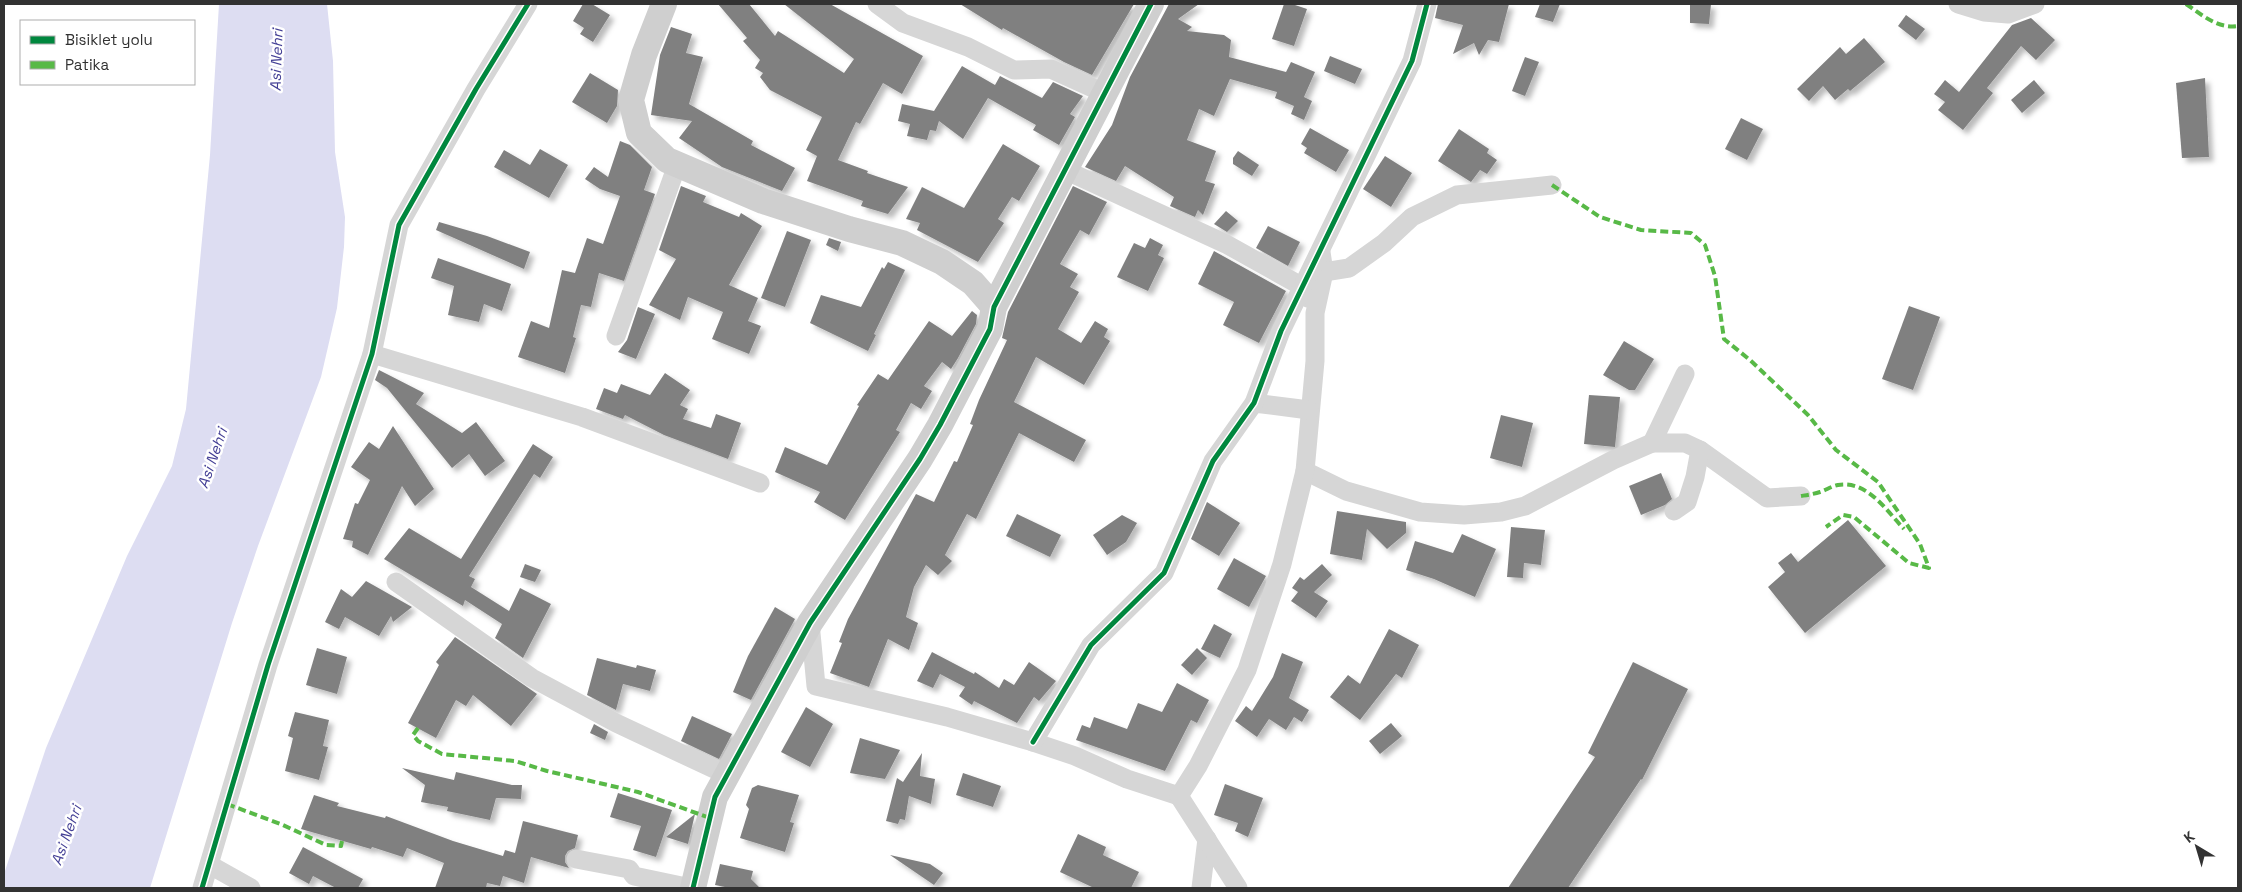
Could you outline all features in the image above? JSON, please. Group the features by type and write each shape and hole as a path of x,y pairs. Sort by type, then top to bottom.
{"street":[{"path":"202,888 268,665 372,354 399,225 476,89 528,4"},
{"path":"664,4 644,55 631,100 639,133 667,160 763,201 849,229 902,242 942,262 972,283 994,308"},
{"path":"877,4 903,23 968,46 1014,70 1051,69 1104,93"},
{"path":"576,859 629,870 634,876 692,888 715,797 810,623 940,425 990,329 994,308 1151,4"},
{"path":"1033,742 1091,646 1164,573 1213,461 1254,403 1281,331 1412,61 1427,4"},
{"path":"1958,4 1984,12 2008,14 2035,4"},
{"path":"616,336 677,165"},
{"path":"1064,170 1226,244 1303,288 1315,313"},
{"path":"1324,272 1349,268 1384,244 1412,217 1457,195 1552,185"},
{"path":"1179,796 1198,766 1247,670 1282,564 1305,471 1309,410 1315,361 1315,313 1324,272 1321,251"},
{"path":"372,354 582,417 760,484"},
{"path":"1652,443 1685,374"},
{"path":"1254,403 1309,410"},
{"path":"1305,471 1346,491 1420,512 1464,515 1500,512 1525,506 1613,460 1652,443 1685,443 1700,450 1767,498 1801,496"},
{"path":"1674,511 1687,502 1695,477 1700,450"},
{"path":"396,582 532,678 616,723 727,775"},
{"path":"810,623 816,686 903,705 1033,742 1075,756 1127,780 1179,796 1238,888"},
{"path":"1202,888 1207,839"},
{"path":"210,865 251,888"}],"water":[{"name":"Asi Nehri","path":"219,4 327,4 333,61 335,152 345,217 344,247 337,308 321,377 258,546 232,623 150,888 4,888 4,874 46,748 127,556 172,466 186,409 210,155"}],"building":[{"path":"583,4 592,4 610,15 593,42 580,34 584,28 573,21"},
{"path":"718,4 749,4 775,36 778,31 844,73 854,59 784,4 830,4 923,56 902,94 883,83 860,124 856,122 838,160 868,171 867,173 908,187 888,214 861,206 863,201 807,181 817,156 806,150 822,117 770,90 760,77 763,73 755,68 760,60 743,41 747,38"},
{"path":"960,4 1134,4 1092,75 1064,62 1003,28 1002,30"},
{"path":"1169,4 1199,4 1178,19 1192,27 1187,31 1224,35 1231,40 1229,57 1286,72 1291,62 1315,72 1304,97 1312,101 1304,120 1291,114 1294,106 1275,98 1277,92 1230,79 1214,116 1199,109 1187,140 1216,151 1205,181 1215,184 1203,215 1198,210 1195,217 1170,206 1174,197 1125,166 1116,181 1085,167 1112,125 1130,77"},
{"path":"1284,4 1292,4 1307,9 1294,46 1272,39"},
{"path":"1438,4 1509,4 1499,42 1488,40 1479,55 1474,43 1453,54 1463,25 1435,18"},
{"path":"1540,4 1560,4 1553,22 1535,17"},
{"path":"1690,4 1711,4 1709,24 1690,23"},
{"path":"1906,15 1925,29 1916,40 1898,26"},
{"path":"2031,18 2055,40 2036,60 2021,46 1987,88 1993,93 1963,130 1938,110 1945,102 1934,94 1945,80 1959,92 2012,25"},
{"path":"671,27 692,34 686,53 703,57 689,104 753,141 751,145 795,168 782,191 722,167 679,138 692,121 651,115 660,55"},
{"path":"1864,38 1885,62 1850,91 1848,89 1835,100 1823,86 1809,101 1797,89 1840,47 1846,54"},
{"path":"1330,56 1362,69 1355,84 1324,71"},
{"path":"1525,57 1539,62 1525,96 1512,91"},
{"path":"962,66 995,85 1000,76 1042,98 1053,82 1083,96 1070,114 1075,117 1059,145 1033,130 1036,125 988,98 963,139 939,121 936,131 930,130 927,140 907,136 910,124 898,121 902,104 934,111"},
{"path":"590,73 618,90 617,106 607,123 572,102"},
{"path":"2205,78 2209,157 2182,158 2176,83"},
{"path":"2034,80 2045,93 2022,113 2011,100"},
{"path":"1741,118 1763,129 1747,160 1725,149"},
{"path":"1310,128 1349,150 1336,172 1304,153 1307,148 1301,144"},
{"path":"1459,129 1489,149 1487,153 1497,160 1487,174 1480,170 1471,182 1438,161"},
{"path":"620,141 630,145 652,167 644,190 655,194 624,281 599,273 591,307 581,305 573,337 576,338 565,373 518,357 531,321 549,328 562,270 575,273 587,238 603,244 620,196 600,189 585,179 594,167 608,177"},
{"path":"1003,144 1040,166 1019,201 1012,197 998,219 1004,223 978,262 917,230 920,223 906,219 922,187 964,208"},
{"path":"540,149 568,165 549,198 494,167 504,150 530,165"},
{"path":"1238,151 1259,165 1252,176 1233,164 1233,158"},
{"path":"1385,156 1412,173 1391,207 1363,189"},
{"path":"681,186 706,196 703,202 739,217 741,213 762,226 729,285 758,298 748,321 761,326 749,354 712,339 723,312 688,297 680,320 649,305 676,259 659,250"},
{"path":"1073,186 1107,202 1089,235 1080,230 1060,264 1078,274 1070,287 1079,292 1058,329 1081,343 1095,321 1108,329 1104,337 1110,341 1084,385 1036,357 1014,402 1086,440 1074,462 1019,433 976,519 967,514 945,555 952,561 938,575 926,565 914,587 906,617 918,623 909,650 888,639 869,687 830,673 842,643 839,642 848,619 916,494 934,502 954,461 957,462 973,425 970,424 979,400 1007,340 1002,338 1008,312"},
{"path":"1226,211 1238,221 1227,232 1214,224"},
{"path":"439,222 487,236 530,252 524,269 436,230"},
{"path":"1268,226 1300,242 1288,266 1256,248"},
{"path":"787,231 811,240 785,307 761,298"},
{"path":"829,238 841,242 838,251 826,245"},
{"path":"1150,238 1163,245 1158,255 1164,258 1148,291 1117,277 1134,243 1145,248"},
{"path":"1214,251 1286,291 1259,343 1223,325 1234,302 1198,284"},
{"path":"438,258 511,284 502,311 484,304 479,322 448,315 454,286 431,278"},
{"path":"888,262 905,270 874,334 876,335 868,351 810,323 821,295 861,307 882,267 884,269"},
{"path":"1909,306 1940,317 1913,390 1882,379"},
{"path":"638,307 655,314 636,359 618,352 627,340"},
{"path":"972,311 977,315 976,324 958,358 951,369 942,362 924,386 932,391 921,409 911,403 896,430 900,432 845,520 814,502 820,492 775,472 785,447 827,465 859,406 857,405 878,374 888,380 929,321 952,336"},
{"path":"1624,341 1654,359 1635,390 1629,390 1603,375"},
{"path":"379,370 424,393 416,404 462,433 476,422 505,461 485,476 469,454 452,468 387,388 375,380"},
{"path":"665,373 690,390 680,405 688,409 683,419 711,428 716,414 741,423 728,459 664,435 625,415 623,419 596,409 604,388 617,393 621,384 650,395"},
{"path":"1589,395 1620,397 1615,447 1584,444"},
{"path":"1501,415 1533,423 1522,467 1490,458"},
{"path":"393,426 434,489 415,506 402,486 368,555 352,547 353,541 343,539 355,503 358,504 370,480 351,467 369,442 379,449"},
{"path":"533,444 553,457 540,478 534,474 469,576 475,579 471,587 509,611 520,588 551,604 523,658 495,638 502,624 465,600 463,606 384,559 409,528 461,559"},
{"path":"1661,473 1672,499 1665,505 1641,515 1629,486"},
{"path":"1207,502 1240,523 1219,556 1191,539"},
{"path":"1337,511 1406,522 1406,533 1387,549 1367,529 1362,560 1330,554"},
{"path":"1017,514 1061,535 1050,557 1006,536"},
{"path":"1122,515 1137,523 1126,542 1107,555 1093,535"},
{"path":"1848,520 1886,566 1805,633 1768,587 1785,572 1778,563 1791,553 1798,562"},
{"path":"1511,527 1545,530 1541,565 1524,563 1523,578 1507,577"},
{"path":"1462,534 1496,549 1475,597 1434,579 1406,570 1415,541 1453,553"},
{"path":"1234,558 1266,576 1249,607 1217,589"},
{"path":"525,564 541,570 535,582 520,577"},
{"path":"1322,564 1332,575 1314,592 1328,601 1316,618 1291,601 1298,592 1292,588 1300,577 1304,580"},
{"path":"366,581 412,607 393,622 391,616 379,636 345,617 339,629 325,622 341,589 352,597"},
{"path":"775,607 795,619 751,700 733,692 748,656"},
{"path":"1214,624 1232,634 1220,658 1201,649"},
{"path":"1389,629 1419,645 1402,678 1396,674 1360,720 1330,697 1348,675 1360,684"},
{"path":"455,637 537,694 511,726 473,695 466,706 456,700 436,738 408,723 439,665 436,662"},
{"path":"317,648 347,657 337,694 306,685"},
{"path":"1197,648 1207,658 1192,675 1181,665"},
{"path":"932,652 974,674 975,672 999,688 1004,679 1014,685 1029,662 1056,681 1039,701 1034,697 1017,723 974,701 972,705 959,696 965,687 940,674 933,688 917,681"},
{"path":"1282,653 1303,662 1289,698 1309,710 1302,722 1294,717 1286,730 1269,719 1257,737 1235,721 1246,706 1252,711 1273,677"},
{"path":"597,658 636,668 637,665 656,670 650,691 623,684 616,710 587,695"},
{"path":"1633,662 1688,689 1642,780 1568,888 1508,888 1595,757 1588,753"},
{"path":"1177,683 1209,700 1197,723 1191,720 1165,771 1076,740 1082,725 1090,728 1094,717 1127,729 1138,703 1162,712"},
{"path":"806,707 833,724 810,767 781,752"},
{"path":"295,712 329,720 323,746 328,747 319,780 285,771 293,738 288,736"},
{"path":"692,716 732,734 719,759 681,741"},
{"path":"1391,723 1402,736 1380,754 1369,741"},
{"path":"594,724 608,732 605,740 590,733"},
{"path":"860,738 900,750 885,779 850,773"},
{"path":"922,753 920,776 935,779 931,804 909,796 905,820 900,819 898,824 886,821 897,778 903,782"},
{"path":"402,768 454,780 456,772 512,785 522,785 521,799 496,798 490,820 447,811 448,807 421,802 425,785"},
{"path":"963,773 1001,786 993,807 956,795"},
{"path":"1225,784 1263,798 1248,837 1235,831 1238,823 1214,815"},
{"path":"758,785 799,795 790,822 794,823 785,852 740,838 749,809 746,805 752,788"},
{"path":"618,793 672,810 656,857 633,850 641,826 610,817"},
{"path":"314,795 339,803 337,806 385,818 386,816 453,841 503,856 505,850 515,853 523,821 578,835 575,848 568,851 565,856 565,862 569,868 531,857 524,883 503,876 500,886 487,883 486,888 435,888 444,863 407,848 403,857 301,829"},
{"path":"695,814 688,844 666,837"},
{"path":"1078,834 1106,847 1103,855 1139,872 1131,888 1094,888 1060,872"},
{"path":"303,847 363,879 358,888 336,888 313,876 309,884 289,873"},
{"path":"890,855 930,864 943,873 934,885"},
{"path":"720,864 753,871 751,879 760,888 730,888 715,885"}],"marked path":[{"path":"2186,4 2204,17 2217,23 2238,26"},
{"path":"1552,185 1600,217 1641,230 1691,233 1705,245 1715,276 1724,339 1750,360 1808,415 1836,450 1878,482 1920,544 1929,568 1909,563 1854,517 1843,515 1826,527"},
{"path":"1801,496 1818,493 1838,485 1858,487 1883,505 1904,529"},
{"path":"418,728 413,735 418,741 442,754 515,761 547,771 638,792 710,818"},
{"path":"227,804 283,825 326,845 341,846 342,841"}],"cycle path":[{"path":"202,888 268,665 372,354 399,225 476,89 528,4"},
{"path":"693,888 715,797 810,623 920,459 940,425 990,329 994,307 1151,4"},
{"path":"1033,742 1091,645 1164,573 1213,461 1254,403 1281,331 1412,61 1427,4"}]}
